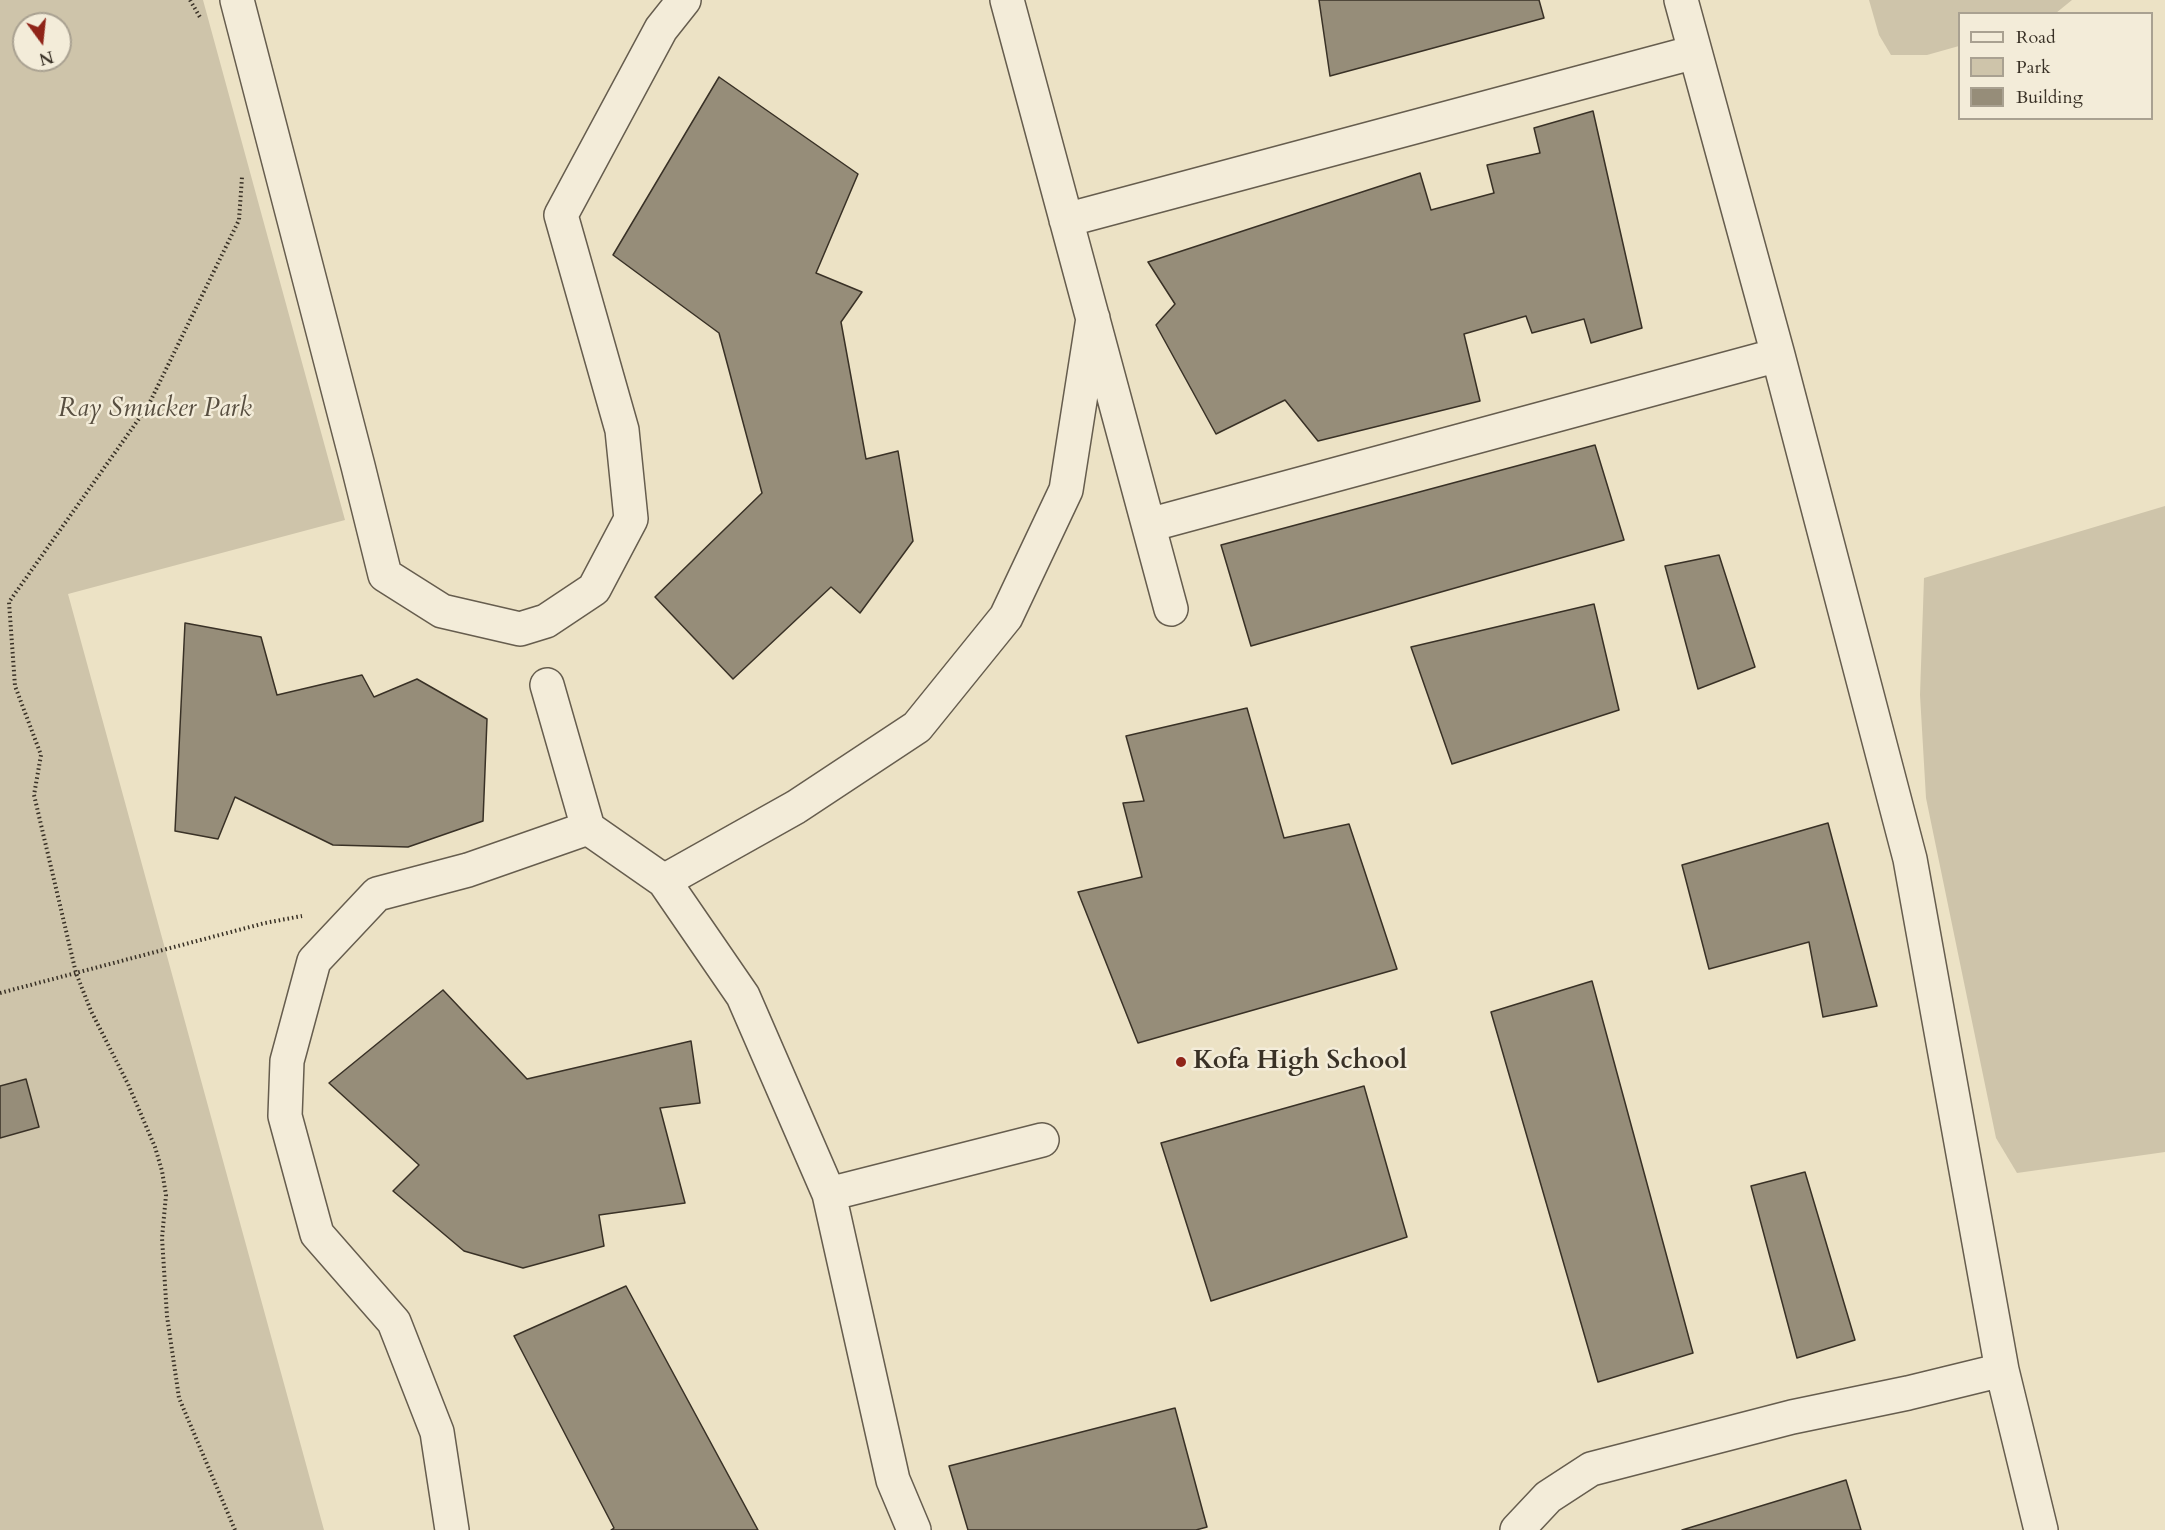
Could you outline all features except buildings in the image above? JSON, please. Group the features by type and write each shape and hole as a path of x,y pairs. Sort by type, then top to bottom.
{"lane":[{"path":"237,0 385,575 442,611 520,629 546,621 594,589 631,519 622,430 561,215 661,29 684,0"},
{"path":"1007,0 1171,609"},
{"path":"1681,0 1778,355 1910,859 2002,1370 2041,1530"},
{"path":"1066,220 1695,52"},
{"path":"664,881 796,807 917,727 1006,617 1066,490 1093,318"},
{"path":"1149,525 1778,355"},
{"path":"548,685 588,828 664,881 743,996 829,1194 892,1480 914,1530"},
{"path":"452,1530 437,1432 394,1322 317,1234 285,1116 287,1061 314,961 377,894 468,870 588,828"},
{"path":"829,1194 1041,1140"},
{"path":"1517,1530 1548,1497 1591,1468 1792,1417 1908,1393 2002,1370"}],"path":[{"path":"190,0 206,27"},
{"path":"235,1530 179,1398 166,1316 162,1238 166,1195 162,1171 155,1147 128,1084 91,1011 76,973 34,795 41,755 15,686 9,602 148,406 239,220 242,176"},
{"path":"0,993 265,923 301,916 360,912"}],"green space":[{"name":"Ray Smucker Park","path":"0,0 203,0 345,520 68,594 324,1530 0,1530"},
{"path":"1869,0 2072,0 2057,12 1958,12 1958,46 1927,55 1891,55 1879,35"},
{"path":"2165,506 2165,1152 2017,1173 1996,1138 1926,798 1920,695 1924,578"}],"place":[{"name":"Kofa High School","path":"1181,1062"}]}
